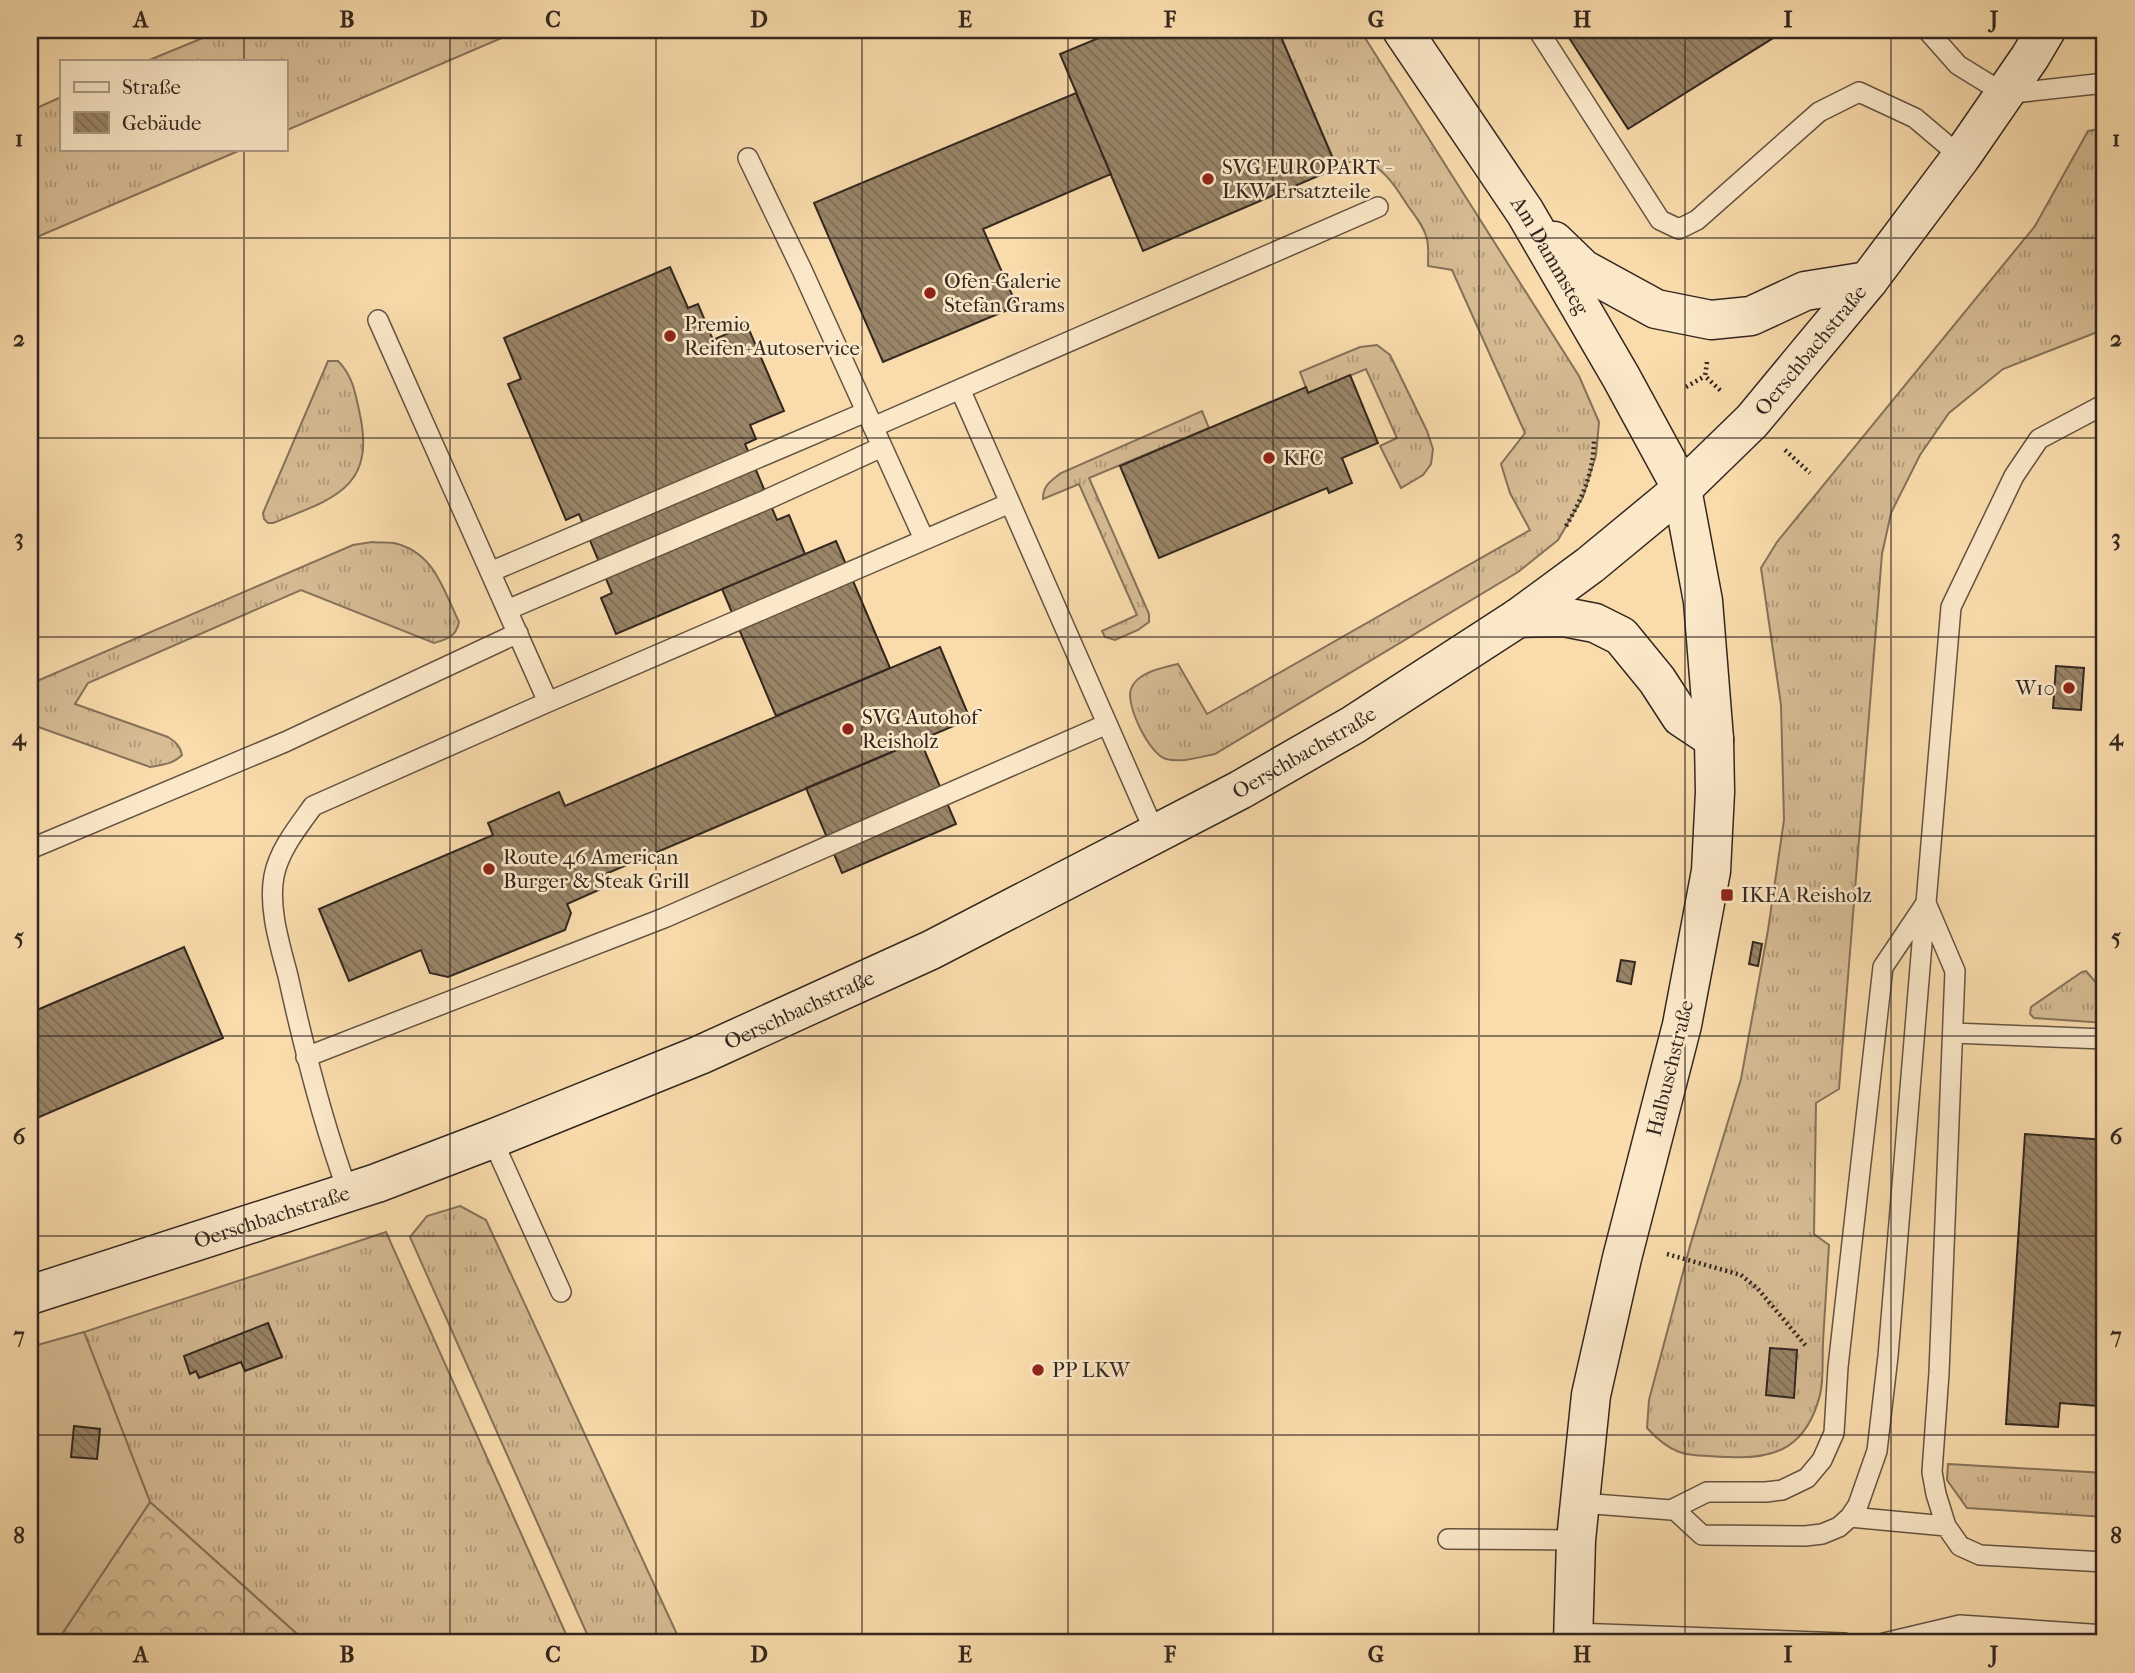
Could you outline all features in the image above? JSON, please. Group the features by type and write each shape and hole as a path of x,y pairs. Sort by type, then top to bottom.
{"main road":[{"name":"Am Dammsteg","path":"1402,30 1525,212 1621,377 1682,489"},
{"name":"Oerschbachstraße","path":"30,1295 377,1183 700,1055 931,950 1156,835 1353,725 1518,618 1590,565 1682,489 1752,421 1868,281 1961,157 2046,30"},
{"path":"1525,212 1583,269 1656,309 1710,320 1751,316 1805,291 1868,281"},
{"name":"Halbuschstraße","path":"1574,1638 1576,1540 1591,1395 1625,1245 1682,1025 1711,871 1715,792 1714,739 1703,601 1682,489"},
{"path":"1518,618 1564,617 1595,623 1621,636 1657,680 1681,717 1714,739"}],"lane":[{"path":"1538,30 1660,220 1679,229 1698,220 1734,190 1819,112 1859,92 1915,118 1961,157"},
{"path":"1927,30 1958,65 2005,94 2105,83"},
{"path":"748,158 925,539"},
{"path":"490,572 869,419 960,389 1378,207"},
{"path":"378,320 548,702"},
{"path":"960,389 1156,835"},
{"path":"1674,1509 1702,1535 1805,1536 1822,1534 1839,1527 1858,1505 1877,1451 1888,1356 1951,607 2014,476 2039,439 2105,404"},
{"path":"507,610 768,499 882,447"},
{"path":"348,1192 330,1142 306,1057 279,938 272,894 274,873 290,838 313,806 1010,503"},
{"path":"30,849 285,742 518,633"},
{"path":"306,1057 664,918 1107,724"},
{"path":"1926,902 1955,971 1939,1373 1932,1472 1936,1494 1946,1526 1960,1546 1980,1555 2105,1562"},
{"path":"1581,1503 1674,1509 1707,1492 1782,1490 1807,1478 1822,1460 1833,1433 1883,967 1926,902"},
{"path":"1953,1033 2105,1039"},
{"path":"492,1139 561,1292"},
{"path":"1850,1517 1946,1526"},
{"path":"1448,1539 1576,1540"},
{"path":"1884,1643 1960,1625 2105,1636"},
{"path":"1574,1638 1844,1643"}],"path":[{"path":"1707,354 1706,376 1719,390"},
{"path":"1686,387 1706,376"},
{"path":"1563,532 1587,482 1594,460 1594,438"},
{"path":"1625,1245 1684,1258 1741,1275 1758,1289 1823,1366 1838,1367"},
{"path":"30,1639 44,1637"}],"green space":[{"path":"222,30 520,30 287,130 287,60 149,60"},
{"path":"1278,30 1360,30 1579,376 1599,422 1596,455 1583,497 1558,540 1518,572 1215,754 1172,760 1160,756 1153,749 1135,717 1130,696 1134,683 1139,678 1178,664 1207,714 1530,530 1510,493 1501,464 1525,433 1452,270 1428,266 1428,242 1424,230 1395,186 1379,169 1360,161 1349,162 1337,168"},
{"path":"60,97 60,150 241,150 30,240 30,111"},
{"path":"2105,128 2105,329 2003,369 1949,413 1920,455 1891,513 1882,554 1839,1089 1816,1103 1814,1234 1829,1245 1820,1395 1807,1426 1788,1446 1776,1452 1746,1457 1684,1453 1666,1445 1647,1428 1649,1400 1690,1246 1741,1079 1768,930 1784,820 1781,705 1761,568 1777,542 2035,226 2088,131"},
{"path":"1377,345 1390,355 1433,449 1431,464 1423,475 1401,488 1380,446 1397,438 1366,369 1308,393 1300,372 1360,347"},
{"path":"328,361 338,361 350,378 363,436 362,457 356,473 346,486 332,497 268,523 263,513"},
{"path":"1202,411 1209,428 1089,478 1149,614 1149,622 1138,630 1115,640 1105,637 1102,631 1137,615 1079,484 1043,499 1044,490 1061,473"},
{"path":"394,543 408,548 428,563 442,585 459,622 447,639 434,643 301,590 88,683 75,704 168,737 177,744 182,755 167,764 150,767 30,724 30,684 353,545"},
{"path":"2086,971 2105,993 2105,1023 2034,1018 2030,1014 2031,1007"},
{"path":"460,1206 486,1220 681,1643 591,1643 410,1237 427,1216"},
{"path":"386,1232 570,1643 307,1643 150,1502 84,1332"},
{"path":"84,1332 150,1502 56,1643 30,1643 30,1347"},
{"path":"1948,1464 2105,1473 2105,1517 1967,1508 1947,1480"},
{"path":"150,1502 307,1643 56,1643"}],"building":[{"path":"1118,30 1278,30 1337,168 1143,251 1060,54"},
{"path":"1564,30 1786,30 1628,129"},
{"path":"1076,93 1111,174 983,229 1017,306 883,362 814,203"},
{"path":"670,267 688,308 698,304 713,340 747,325 784,411 750,425 756,439 745,444 777,520 789,515 805,554 616,634 601,598 612,593 579,514 566,520 508,384 521,379 504,338"},
{"path":"1350,375 1378,443 1342,458 1352,483 1329,493 1327,488 1159,558 1120,466 1306,387 1308,393"},
{"path":"836,541 890,668 776,716 722,589"},
{"path":"940,647 970,719 596,878 601,889 567,904 571,913 565,930 448,977 430,973 421,950 349,981 319,909 493,835 488,823 559,792 565,806"},
{"name":"W10","path":"2056,666 2084,668 2081,710 2053,708"},
{"path":"920,740 956,824 842,873 806,788"},
{"path":"1753,942 1762,944 1758,966 1749,964"},
{"path":"184,947 223,1038 30,1121 30,1013"},
{"path":"1621,960 1635,962 1631,984 1617,981"},
{"path":"2025,1134 2105,1140 2105,1301 2098,1406 2060,1403 2058,1427 2006,1424"},
{"path":"268,1323 282,1357 245,1371 241,1362 199,1378 196,1371 190,1374 184,1356"},
{"path":"1770,1348 1797,1350 1794,1398 1766,1395"},
{"path":"74,1426 100,1429 97,1459 71,1457"}],"place":[{"name":"SVG EUROPART - LKW Ersatzteile","path":"1208,179"},
{"name":"Ofen-Galerie Stefan Grams","path":"930,293"},
{"name":"Premio Reifen+Autoservice","path":"670,336"},
{"name":"KFC","path":"1269,458"},
{"name":"W10","path":"2069,688"},
{"name":"SVG Autohof Reisholz","path":"848,729"},
{"name":"Route 46 American Burger & Steak Grill","path":"489,869"},
{"name":"IKEA Reisholz","path":"1727,895"},
{"name":"PP LKW","path":"1038,1370"}]}
